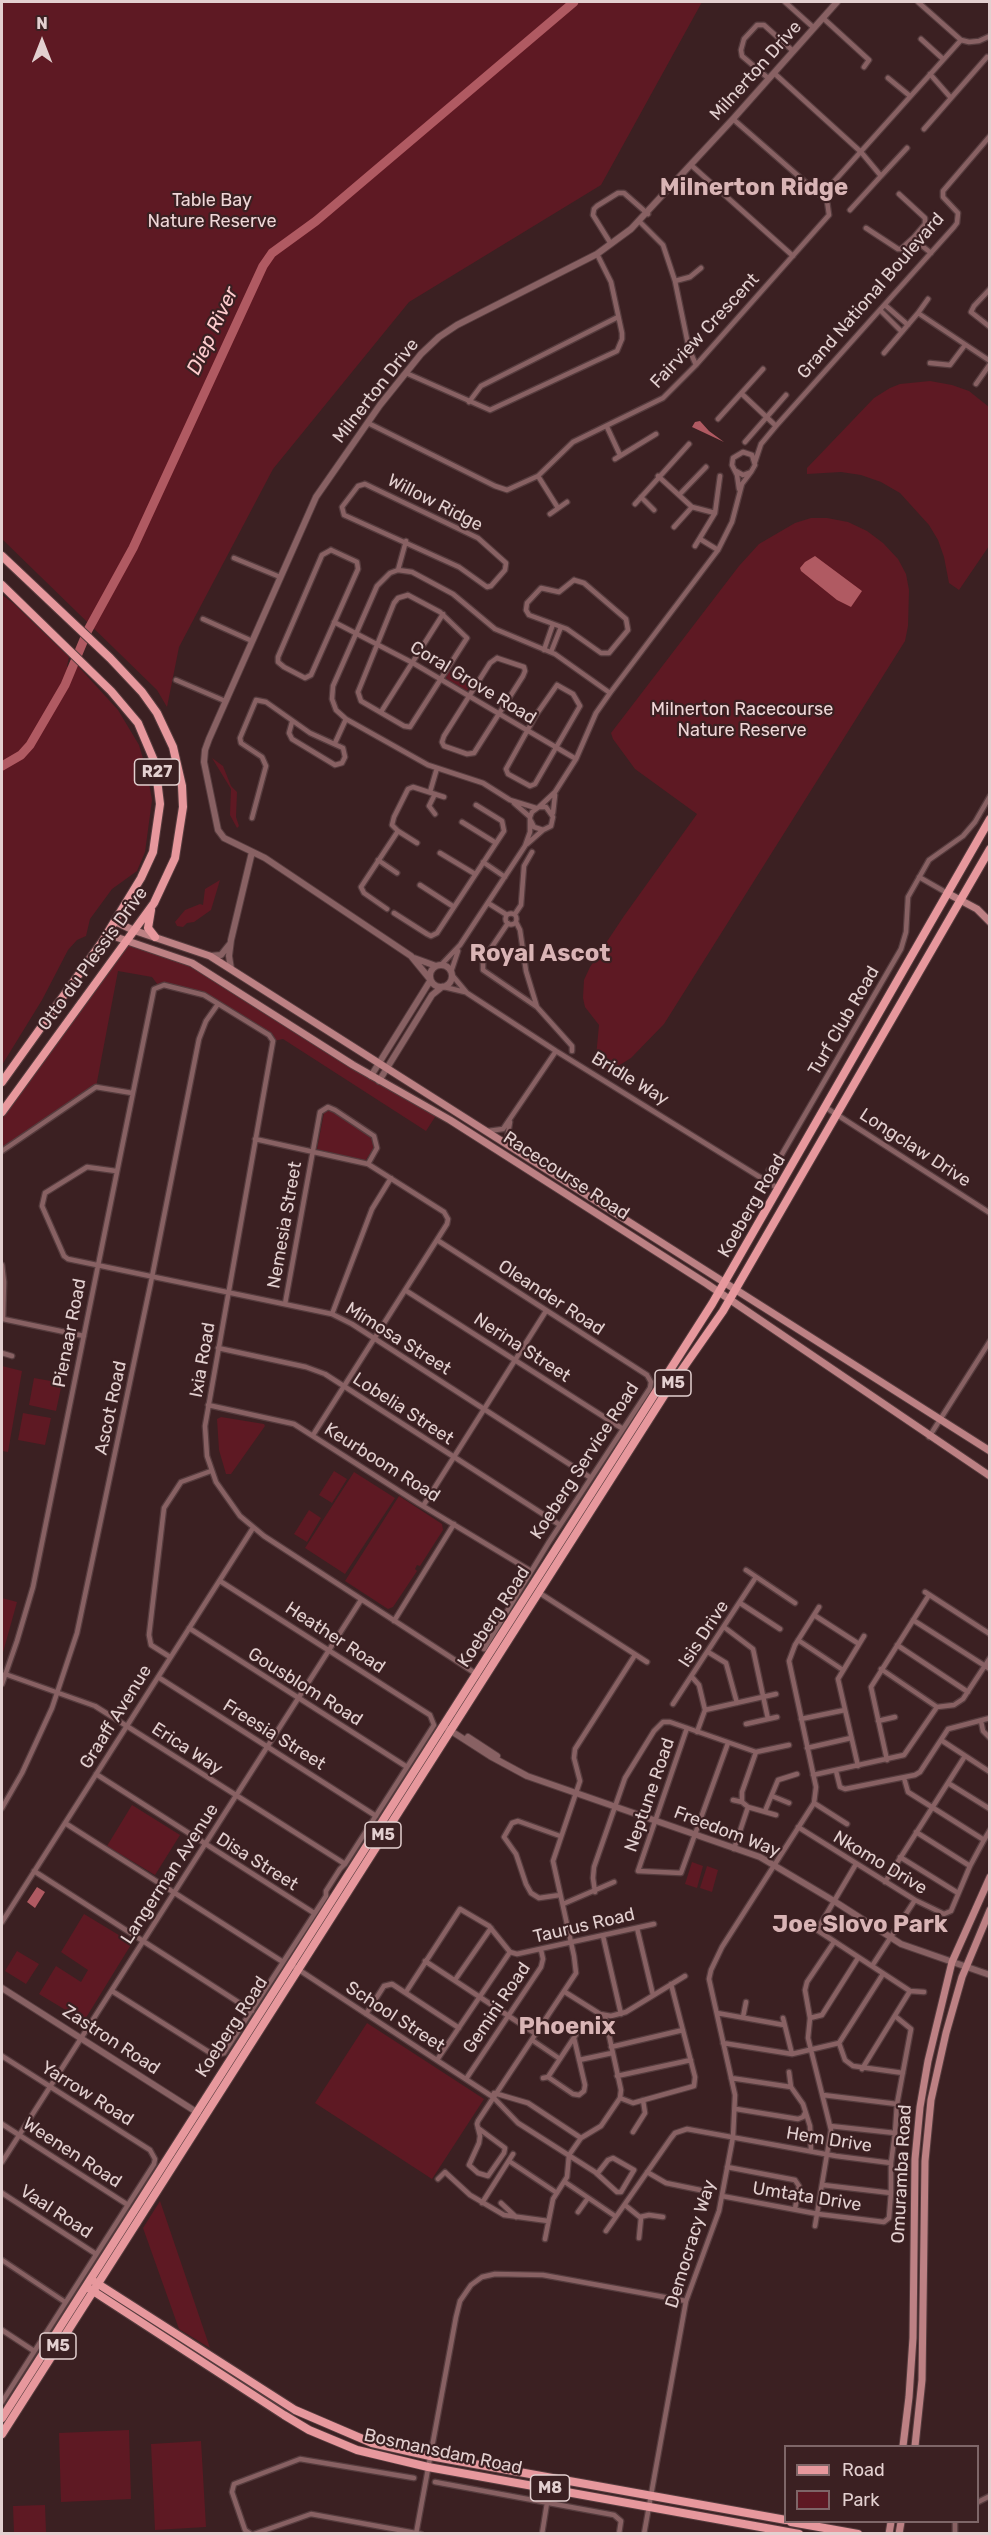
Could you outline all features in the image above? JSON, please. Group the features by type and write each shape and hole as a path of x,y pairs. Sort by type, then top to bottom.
{"main road":[{"name":"Otto du Plessis Drive","path":"2,556 110,658 157,713 173,747 180,777 183,807 181,833 170,873 154,903 124,941 2,1112"},
{"name":"Otto du Plessis Drive","path":"2,585 101,681 138,723 155,763 159,786 158,830 147,866 116,922 2,1082"},
{"name":"Koeberg Road","path":"2,2434 286,1963 444,1724 719,1292 990,819"},
{"name":"Koeberg Road","path":"94,2282 203,2117 665,1394 729,1300 990,849"},
{"path":"947,893 981,912 990,922"},
{"path":"154,903 148,926 155,937"},
{"name":"Racecourse Road","path":"116,922 210,956 990,1452"},
{"name":"Racecourse Road","path":"107,934 192,963 379,1081 450,1120 719,1292 929,1437 990,1476"},
{"name":"Omuramba Road","path":"903,2445 912,2349 912,2245 917,2130 928,2061 951,1962 990,1877"},
{"name":"Omuramba Road","path":"915,2445 922,2380 923,2230 927,2131 931,2100 946,2033 966,1966 990,1910"},
{"name":"Bosmansdam Road","path":"94,2282 313,2420 372,2443 429,2456 784,2520"},
{"name":"Koeberg Road","path":"2,2418 90,2289"},
{"name":"Bosmansdam Road","path":"90,2289 309,2430 357,2450 428,2467 649,2505 799,2534"},
{"path":"797,2523 858,2534"}],"street":[{"path":"785,2 814,28"},
{"path":"792,8 798,2"},
{"name":"Milnerton Drive","path":"252,852 229,842 218,830 204,762 206,745 316,497 368,423 429,346 457,325 597,254 640,222 837,2"},
{"path":"918,2 961,40 979,41 990,36"},
{"path":"823,18 869,60 864,67"},
{"path":"768,78 742,56 744,39 757,25 764,25 793,51"},
{"path":"921,39 943,59"},
{"path":"733,119 821,196 961,40"},
{"path":"924,129 987,57"},
{"path":"774,73 861,152 882,176"},
{"path":"930,74 951,98"},
{"path":"888,78 910,96"},
{"name":"Grand National Boulevard","path":"755,462 761,444 957,223 958,213 944,197 943,191 990,136"},
{"path":"850,210 908,148"},
{"path":"691,165 793,256"},
{"path":"611,244 594,215 594,209 597,206 618,193 624,193 648,214"},
{"path":"866,228 898,249 914,237 925,224 924,218 899,194"},
{"name":"Fairview Crescent","path":"368,423 501,489 512,489 538,476 573,442 663,398 696,365 829,214 828,204 821,196"},
{"path":"640,222 661,242 675,281 689,349 696,365"},
{"path":"916,241 931,253"},
{"path":"406,373 485,409 494,409 613,354 617,351 622,339 610,282 597,254"},
{"path":"675,281 690,277 700,268"},
{"path":"990,289 971,312 990,327"},
{"path":"884,352 928,299"},
{"path":"885,305 908,325"},
{"path":"880,310 902,332"},
{"path":"918,313 990,362 976,384"},
{"path":"468,402 481,386 618,316"},
{"path":"930,363 950,365 965,345"},
{"path":"718,419 763,369"},
{"path":"742,394 777,426"},
{"path":"745,442 786,395"},
{"path":"607,427 617,457 656,434"},
{"path":"635,504 689,444"},
{"name":"Grand National Boulevard","path":"743,452 761,444"},
{"path":"525,846 531,819 538,808 555,792 576,759 596,713 719,549 735,514 739,492 736,471 732,465 734,458 743,452 752,455 755,462 739,492"},
{"path":"679,495 706,467"},
{"path":"736,471 743,475 751,472"},
{"path":"538,476 558,508"},
{"path":"658,476 692,507 715,513"},
{"path":"695,546 715,513 720,476"},
{"name":"Willow Ridge","path":"365,484 472,534 506,563 507,567 487,587 466,571 406,541 344,515 342,507 358,486 365,484"},
{"path":"641,497 654,510"},
{"path":"550,514 567,502"},
{"path":"674,527 692,507"},
{"path":"700,538 719,549"},
{"path":"398,570 406,541"},
{"path":"328,550 352,559 358,565 357,573 334,622 308,678 291,672 278,662 279,651 322,555 328,550"},
{"path":"234,558 280,577"},
{"path":"543,830 534,827 531,819 510,800 483,783 437,768 346,719 336,710 332,693 377,586 384,577 398,570 412,572 453,594 495,630 551,652 572,664 610,693"},
{"path":"577,579 626,619 628,626 617,644 605,654 561,627 529,615 526,610 527,603 541,588 559,592 577,579"},
{"path":"408,595 443,614 467,638 410,727 361,701 358,692 378,643 394,603 402,596 408,595"},
{"path":"381,712 443,614"},
{"path":"203,619 252,641"},
{"name":"Coral Grove Road","path":"334,622 378,643 576,759"},
{"path":"544,650 553,624"},
{"path":"551,652 561,627"},
{"path":"497,658 524,667 523,676 474,753 467,754 444,746 442,742 470,697 490,663 497,658"},
{"path":"177,680 225,701"},
{"path":"561,685 573,694 580,706 532,785 508,774 507,766 527,731 555,686 561,685"},
{"path":"252,818 266,766 262,757 240,741 241,732 254,702 258,700 266,702 292,722 319,738 335,743 346,752 345,757 339,765 292,739 289,733 292,722"},
{"path":"335,743 346,719"},
{"path":"435,814 429,806 437,768"},
{"path":"417,843 394,828 392,821 408,789 413,787 444,797"},
{"path":"371,1076 430,979 430,971 460,945 525,846 551,826 555,792"},
{"name":"Turf Club Road","path":"770,1170 778,1161 902,949 906,932 908,897 919,877 934,854 963,836 990,796"},
{"path":"510,800 549,809 553,814"},
{"path":"394,913 431,936 438,933 504,831 504,823 476,805"},
{"path":"462,822 495,843"},
{"path":"387,909 362,890 362,884 398,831"},
{"path":"231,969 229,956 231,940 252,852 265,858 411,956 438,965 452,973"},
{"path":"488,903 507,915 515,914 521,905 524,866 532,852"},
{"path":"440,853 475,874"},
{"path":"378,860 397,873"},
{"path":"483,862 505,877"},
{"path":"919,877 947,893"},
{"path":"420,885 454,907"},
{"path":"515,914 537,1007"},
{"path":"507,915 508,923 482,966 485,973 537,1007 572,1046 572,1051"},
{"path":"508,923 516,922"},
{"path":"210,956 225,952 231,940"},
{"path":"379,1081 432,995 450,982 460,945"},
{"path":"411,956 436,986 443,987"},
{"name":"Bridle Way","path":"452,973 467,993"},
{"name":"Ixia Road","path":"158,986 164,985 196,992 269,1035 273,1041 208,1404 205,1437 211,1471 232,1507 253,1528 484,1678"},
{"name":"Pienaar Road","path":"2,1684 33,1587 116,1170 154,989 158,986"},
{"name":"Bridle Way","path":"443,987 467,993 779,1189"},
{"path":"524,998 531,989"},
{"name":"Ascot Road","path":"2,1808 22,1773 57,1692 83,1611 200,1039 206,1021 218,1004"},
{"path":"485,1130 499,1131 511,1120 556,1051"},
{"path":"2,1151 96,1087 132,1094"},
{"name":"Nemesia Street","path":"285,1304 320,1112 328,1107 374,1136 377,1148 368,1164"},
{"name":"Longclaw Drive","path":"825,1107 990,1213"},
{"path":"511,1120 507,1139 512,1148"},
{"path":"255,1139 368,1164 447,1216 447,1224 313,1435"},
{"name":"Mimosa Street","path":"116,1170 87,1167 49,1189 42,1197 42,1206 64,1256 97,1266 332,1314 484,1408 591,1478"},
{"path":"332,1314 372,1209 392,1178"},
{"name":"Oleander Road","path":"437,1240 650,1380"},
{"path":"2,1265 4,1282 2,1319 84,1336"},
{"name":"Nerina Street","path":"405,1290 623,1429"},
{"path":"423,1506 546,1311"},
{"path":"929,1437 990,1341"},
{"name":"Lobelia Street","path":"218,1348 315,1370 560,1525"},
{"path":"2,1353 12,1356"},
{"name":"Koeberg Service Road","path":"484,1649 560,1525 650,1388 650,1380"},
{"name":"Keurboom Road","path":"208,1404 288,1422 313,1435 423,1506 531,1571"},
{"path":"170,1657 152,1645 149,1635 164,1508 181,1482 211,1471"},
{"path":"394,1621 454,1524"},
{"name":"Graaff Avenue","path":"2,1922 253,1528"},
{"path":"746,1570 795,1603"},
{"name":"Isis Drive","path":"673,1704 756,1577"},
{"name":"Heather Road","path":"220,1581 434,1719 433,1727 407,1767"},
{"path":"538,1592 646,1662"},
{"path":"887,1760 871,1690 927,1594 990,1634"},
{"name":"Langerman Avenue","path":"2,2163 361,1600"},
{"path":"740,1602 780,1629"},
{"path":"819,1607 798,1640 789,1661 816,1790 814,1803 847,1824"},
{"path":"813,1615 859,1644"},
{"path":"913,1620 987,1667"},
{"path":"724,1627 751,1646 768,1719"},
{"name":"Gousblom Road","path":"189,1628 297,1699 407,1767"},
{"path":"858,1766 838,1679 864,1636"},
{"path":"798,1640 843,1670"},
{"path":"897,1645 968,1692"},
{"path":"708,1652 726,1663 737,1702"},
{"path":"478,2128 506,2149 493,2173 488,2176 478,2173 469,2165 479,2143 478,2128 478,2121 576,1973 553,1860 580,1775 574,1758 575,1749 635,1655"},
{"path":"882,1669 937,1707 959,1703 987,1667 990,1658"},
{"name":"Erica Way","path":"5,1674 95,1706 345,1864"},
{"name":"Freesia Street","path":"158,1677 376,1816"},
{"path":"692,1677 699,1684 705,1710 697,1732"},
{"path":"705,1710 776,1694"},
{"path":"813,1775 887,1760 907,1752 937,1707"},
{"path":"801,1719 845,1710"},
{"path":"746,1724 777,1717"},
{"path":"878,1721 895,1718"},
{"path":"836,1771 840,1787 845,1789 904,1778 920,1772 950,1728 990,1718"},
{"path":"981,1721 983,1731 990,1738"},
{"path":"595,1892 592,1878 594,1867 627,1775 654,1731 663,1722 670,1722 756,1752 789,1745"},
{"name":"Freedom Way","path":"444,1724 527,1776 734,1848 775,1865 910,1949 990,1975"},
{"name":"Neptune Road","path":"687,1728 638,1871 681,1874 695,1835"},
{"path":"807,1748 851,1738"},
{"path":"940,1740 990,1772"},
{"path":"695,1835 728,1743"},
{"path":"742,1802 741,1792 756,1752"},
{"path":"885,1882 965,1756"},
{"path":"112,1990 213,2054 219,2055 226,2051 286,1963 340,1869 407,1767"},
{"name":"Disa Street","path":"96,1774 314,1913"},
{"path":"765,1811 778,1780 797,1774"},
{"path":"904,1778 908,1792 984,1840"},
{"path":"948,1783 990,1809"},
{"path":"772,1796 789,1803"},
{"path":"733,1800 776,1815"},
{"name":"Democracy Way","path":"644,2534 686,2301 719,2211 733,2137 736,2109 709,1979 713,1963 814,1803"},
{"path":"734,1848 748,1807"},
{"path":"560,1836 518,1821 512,1823 504,1836 516,1854 531,1893 539,1898 560,1895"},
{"name":"School Street","path":"65,1823 298,1969 486,2092 528,2103 581,2139"},
{"name":"Nkomo Drive","path":"798,1827 915,1900 944,1914 951,1911 958,1893"},
{"path":"900,1857 958,1893 990,1830"},
{"path":"916,1832 970,1866"},
{"path":"856,1864 816,1930 910,1991 924,1992"},
{"path":"34,1871 252,2011"},
{"path":"563,1904 614,1882"},
{"path":"872,1966 915,1900"},
{"name":"Taurus Road","path":"425,1961 457,1912 465,1910 491,1928 510,1952 521,1954 654,1924"},
{"path":"455,1980 491,1928"},
{"path":"637,1928 653,1995"},
{"path":"603,1936 621,2014"},
{"path":"815,2226 828,2155 830,2127 808,2038 810,2018 805,1987 834,1942"},
{"name":"Gemini Road","path":"466,2079 541,1967 543,1959 541,1950"},
{"path":"437,2060 510,1952"},
{"path":"810,2018 822,2015 858,1958"},
{"path":"406,1992 425,1961 536,2034"},
{"path":"723,2043 792,2054 839,2043 883,1974"},
{"path":"565,1992 605,2017 621,2014 685,1976"},
{"path":"366,2014 386,1984 394,1984 459,2028"},
{"path":"620,2098 631,2102 692,2089 695,2081 691,2060 671,1984"},
{"name":"Zastron Road","path":"2,1988 203,2117"},
{"path":"862,2069 910,1991"},
{"path":"743,2017 746,2002"},
{"path":"717,2013 784,2025"},
{"path":"891,2163 897,2104 911,2029 895,2016"},
{"path":"545,2239 553,2199 569,2172 569,2155 581,2139 601,2127 620,2098 605,2017"},
{"path":"783,2018 792,2054"},
{"path":"579,2060 683,2030"},
{"path":"575,2036 585,2085 582,2094 573,2094 546,2078 560,2059 575,2036"},
{"path":"532,2040 560,2059"},
{"path":"839,2043 845,2060 853,2066 903,2073"},
{"name":"Yarrow Road","path":"2,2056 150,2150 155,2157 154,2164 128,2205"},
{"path":"617,2076 691,2060"},
{"path":"789,2072 791,2087 806,2113 811,2133 811,2151"},
{"path":"731,2078 791,2087"},
{"name":"School Street","path":"495,2095 518,2123 597,2174 620,2193 634,2170 613,2158 608,2160 597,2174"},
{"path":"824,2096 897,2104"},
{"path":"633,2133 645,2113 643,2100"},
{"path":"736,2109 798,2119 806,2113"},
{"name":"Weenen Road","path":"2,2124 128,2205"},
{"path":"830,2127 895,2133"},
{"name":"Hem Drive","path":"647,2172 675,2133 681,2130 696,2129 828,2155 891,2163 891,2203 888,2221"},
{"path":"482,2203 513,2154"},
{"path":"508,2161 557,2193"},
{"path":"727,2167 795,2180 799,2186 795,2210"},
{"path":"438,2179 445,2172 482,2203 498,2213 548,2221"},
{"path":"606,2231 647,2172 666,2183 710,2192"},
{"path":"565,2182 615,2216"},
{"path":"823,2185 891,2193"},
{"name":"Vaal Road","path":"2,2193 96,2254"},
{"name":"Umtata Drive","path":"722,2196 818,2214 888,2221"},
{"path":"578,2212 588,2198"},
{"path":"501,2203 516,2217"},
{"path":"2,2400 128,2205"},
{"path":"625,2205 640,2217"},
{"path":"640,2217 649,2215 663,2217"},
{"path":"639,2238 640,2217"},
{"path":"2,2260 65,2302"},
{"path":"414,2478 303,2459 236,2482 232,2492 245,2530 252,2534 311,2514 417,2533 429,2456 460,2301 471,2285 482,2277 510,2273 543,2275 686,2301"},
{"path":"2,2330 34,2350"},
{"path":"435,2482 617,2516 621,2521 620,2534"},
{"path":"542,2534 547,2503"}],"green space":[{"name":"Table Bay Nature Reserve","path":"2,2 702,2 601,185 409,302 273,469 179,647 167,707 157,690 2,539"},
{"path":"930,381 969,391 989,407 989,546 959,590 949,583 944,557 929,525 900,493 881,482 861,475 841,472 807,474 807,468 874,398 900,384"},
{"name":"Milnerton Racecourse Nature Reserve","path":"811,518 848,522 867,531 883,543 898,559 906,574 909,590 908,626 905,641 664,1024 631,1058 618,1066 604,1070 599,1066 596,1057 599,1025 585,1007 584,980 590,967 624,916 697,814 635,769 611,733 739,566 759,544 795,523"},
{"path":"2,595 69,657 67,666 73,673 76,664 118,710 139,745 152,800 145,852 137,871 112,889 90,919 86,936 77,940 68,950 42,1000 2,1065"},
{"path":"449,671 471,685 467,691 445,678"},
{"path":"212,758 223,766 231,786 237,792 236,817 239,826 237,828 230,815 231,789"},
{"path":"220,880 211,910 194,922 187,923 183,927 177,926 175,922 185,910 203,905 205,889"},
{"path":"124,941 181,958 450,1120 435,1117 426,1131 283,1039 273,1041 211,998 158,985 152,977 118,971 96,1087 2,1151 2,1112"},
{"path":"329,1110 372,1136 375,1146 365,1161 317,1149 324,1113"},
{"path":"2,1366 22,1371 8,1452 2,1451"},
{"path":"34,1378 62,1383 56,1411 29,1405"},
{"path":"23,1413 51,1418 45,1445 18,1440"},
{"path":"221,1417 265,1426 231,1474 226,1474 219,1450 217,1419"},
{"path":"334,1471 347,1479 332,1503 319,1495"},
{"path":"354,1472 395,1498 345,1574 305,1548"},
{"path":"399,1496 442,1524 443,1530 420,1566 417,1565 415,1569 417,1571 393,1607 388,1609 345,1581"},
{"path":"309,1510 321,1518 307,1542 294,1534"},
{"path":"2,1598 17,1602 2,1656"},
{"path":"132,1805 180,1835 155,1875 107,1846"},
{"path":"692,1862 703,1866 697,1888 685,1884"},
{"path":"707,1866 718,1870 712,1892 700,1888"},
{"path":"84,1914 132,1943 84,2021 39,1994 56,1966 81,1982 88,1970 61,1952"},
{"path":"17,1951 39,1964 26,1984 5,1971"},
{"path":"367,2023 484,2099 432,2179 315,2103"},
{"path":"160,2201 210,2348 179,2329 143,2228"},
{"path":"129,2430 131,2499 61,2502 59,2433"},
{"path":"201,2441 206,2527 155,2530 151,2444"},
{"path":"45,2505 46,2532 14,2533 13,2506"}],"shaded area":[{"path":"700,421 724,442 692,427 695,422"},
{"path":"815,556 862,591 851,607 837,600 801,571 800,568 805,562"},
{"path":"37,1887 45,1892 35,1908 27,1902"}],"waterway":[{"name":"Diep River","path":"2,766 21,755 30,745 65,685 88,630 133,548 263,266 272,253 316,221 574,2"}],"district":[{"name":"Milnerton Ridge","path":"754,188"},
{"name":"Royal Ascot","path":"540,954"},
{"name":"Joe Slovo Park","path":"860,1925"},
{"name":"Phoenix","path":"567,2027"}]}
